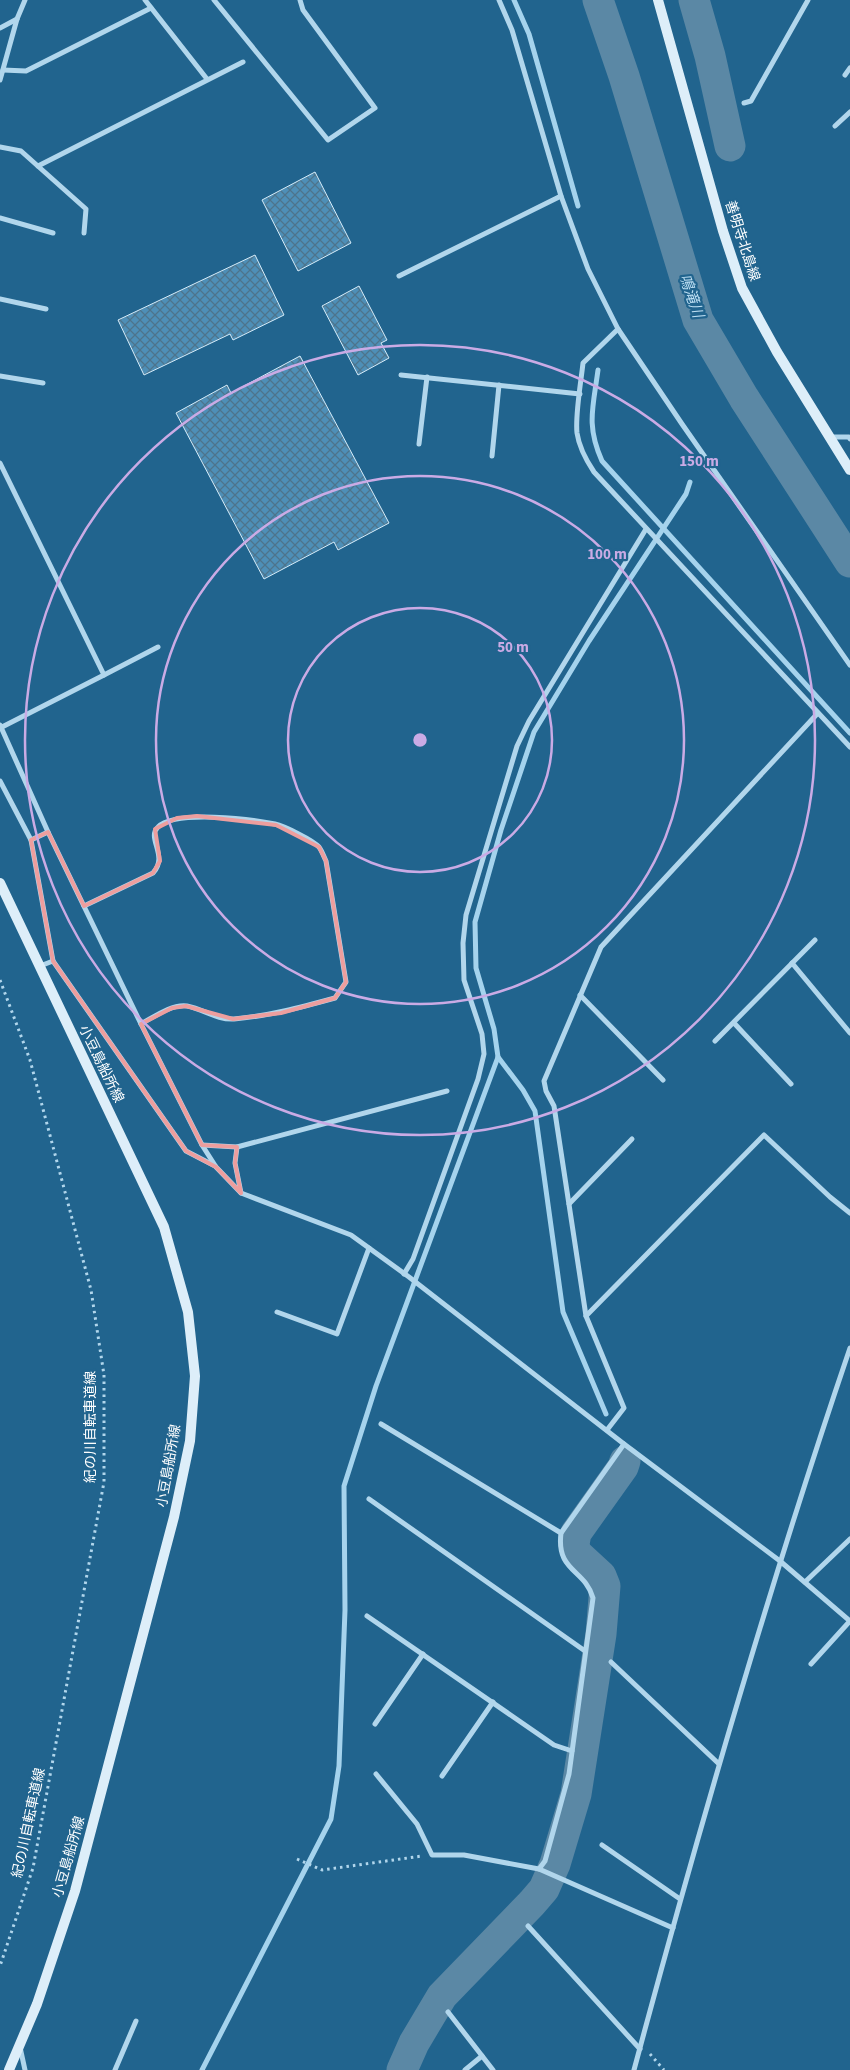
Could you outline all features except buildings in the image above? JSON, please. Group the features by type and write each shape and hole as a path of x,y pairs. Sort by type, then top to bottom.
{"main road":[{"name":"善明寺北島線","path":"658,0 723,231 742,288 777,352 850,470"},
{"name":"小豆島船所線","path":"0,883 164,1227 188,1312 195,1376 190,1441 169,1536 75,1890 37,2004 9,2070"}],"street":[{"path":"0,80 17,19 25,0"},
{"path":"145,0 207,79"},
{"path":"214,0 328,140 375,108 303,10 300,0"},
{"path":"499,0 512,30 561,196 588,269 618,329 850,665"},
{"path":"744,102 751,101 808,0"},
{"path":"3,70 26,71 151,8"},
{"path":"0,28 17,19"},
{"path":"38,166 243,62"},
{"path":"844,75 850,68"},
{"path":"835,126 850,112"},
{"path":"0,147 21,151 86,209 84,234"},
{"path":"399,276 561,196"},
{"path":"0,218 53,234"},
{"path":"0,299 46,309"},
{"path":"618,329 583,363 577,431 586,459 594,472 850,747"},
{"path":"401,375 580,394"},
{"path":"0,376 42,383"},
{"path":"419,444 427,377"},
{"path":"492,456 499,385"},
{"path":"829,437 849,437 850,439"},
{"path":"0,464 104,675"},
{"path":"407,1276 478,1079 484,1054 482,1034 464,980 463,943 465,924 518,746 529,721 646,528"},
{"path":"158,647 1,726 48,832 141,1024 202,1145 216,1167 241,1193 351,1235 780,1561 849,1619 811,1664"},
{"path":"607,1430 624,1408 586,1316 554,1106 546,1091 544,1081 601,947 818,713"},
{"path":"0,781 31,840 53,961 186,1151 216,1167"},
{"path":"84,906 153,873 158,868 160,862 155,830 159,825 177,818 197,816 276,825 318,847 326,861 346,982 335,998 281,1013 233,1019 216,1018 186,1006 172,1008 141,1024"},
{"path":"31,840 48,832"},
{"path":"715,1042 815,940"},
{"path":"39,967 53,961"},
{"path":"792,963 850,1033"},
{"path":"580,995 663,1080"},
{"path":"734,1023 791,1084"},
{"path":"202,1145 237,1146 447,1091"},
{"path":"586,1316 764,1135 830,1197 850,1212"},
{"path":"569,1204 632,1138"},
{"path":"237,1146 235,1163 241,1193"},
{"path":"277,1312 336,1334 369,1248"},
{"path":"634,2070 719,1764 780,1561 850,1348"},
{"path":"381,1424 561,1533"},
{"path":"539,1869 545,1861 569,1774 592,1598 587,1585 567,1565 561,1554 559,1545 561,1533 624,1444"},
{"path":"369,1499 586,1651"},
{"path":"805,1582 850,1539"},
{"path":"367,1616 554,1745 572,1751"},
{"path":"375,1724 423,1654"},
{"path":"611,1662 719,1764"},
{"path":"442,1776 493,1702"},
{"path":"376,1774 417,1824 432,1855 464,1855 539,1869 672,1928"},
{"path":"602,1845 680,1899"},
{"path":"528,1926 640,2047"},
{"path":"448,2012 493,2070"},
{"path":"114,2070 136,2021"},
{"path":"20,2044 25,2070"},
{"path":"465,2070 482,2056"}],"path":[{"name":"紀の川自転車道線","path":"0,980 30,1060 91,1290 104,1375 104,1482 33,1868 0,1966"},
{"path":"297,1859 322,1870 432,1855"},
{"path":"640,2047 664,2070"}],"highlighted area":[{"path":"197,816 276,825 319,847 326,861 346,982 335,998 281,1013 233,1019 186,1006 172,1008 141,1024 202,1145 237,1147 235,1163 241,1193 216,1167 186,1151 53,961 31,840 48,832 84,906 153,873 160,861 155,829 177,818"}],"waterway":[{"path":"514,0 529,34 578,206"},
{"name":"鳴滝川","path":"598,0 624,76 698,320 744,398 850,562"},
{"path":"694,0 710,56 730,146"},
{"path":"598,370 592,426 602,461 850,733"},
{"path":"202,2070 331,1819 339,1766 345,1610 344,1486 376,1386 498,1057 494,1029 476,968 475,922 501,830 534,732 589,641 686,494 690,482"},
{"path":"498,1057 523,1090 535,1111 563,1312 606,1414"},
{"path":"402,2070 414,2043 442,1996 544,1889 555,1864 576,1794 601,1634 605,1586 601,1576 576,1553 574,1544 576,1533 623,1467 625,1461"}]}
